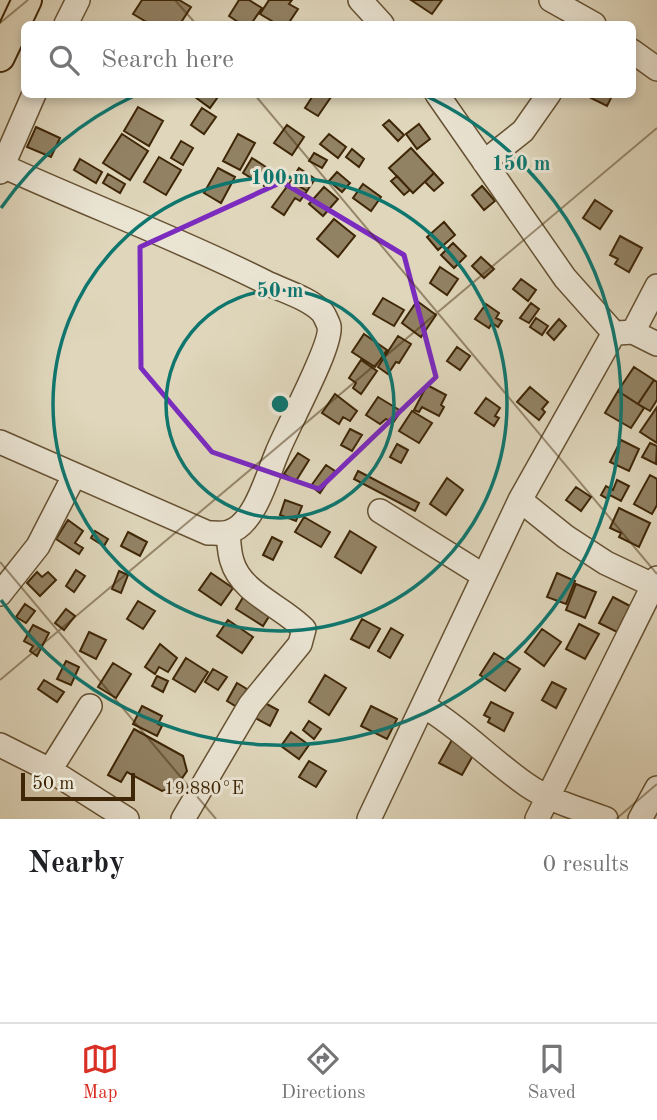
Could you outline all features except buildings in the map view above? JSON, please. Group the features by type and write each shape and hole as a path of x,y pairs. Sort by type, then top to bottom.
{"main road":[{"path":"0,57 27,0"}],"street":[{"path":"68,21 78,0"},
{"path":"360,0 379,21"},
{"path":"551,0 589,21"},
{"path":"636,54 657,69"},
{"path":"0,442 208,533 228,533 243,525 254,507 286,430 320,360 327,343 329,326 322,312 307,302 208,254 2,169 32,98"},
{"path":"440,98 565,278 624,333 657,344"},
{"path":"484,162 523,131 546,98"},
{"path":"369,819 520,500 624,333 657,286"},
{"path":"0,594 38,546 74,476"},
{"path":"520,500 566,537 606,563 656,583 537,819"},
{"path":"380,511 484,576"},
{"path":"183,819 250,705 300,644 304,629 295,619 246,584 232,562 228,533"},
{"path":"50,771 90,706"},
{"path":"424,706 448,720 479,748 529,786 547,796 606,819"},
{"path":"0,745 50,771 127,819"},
{"path":"640,819 657,788"}],"highlighted area":[{"path":"282,182 404,255 436,377 319,489 212,452 141,368 140,247"}]}
